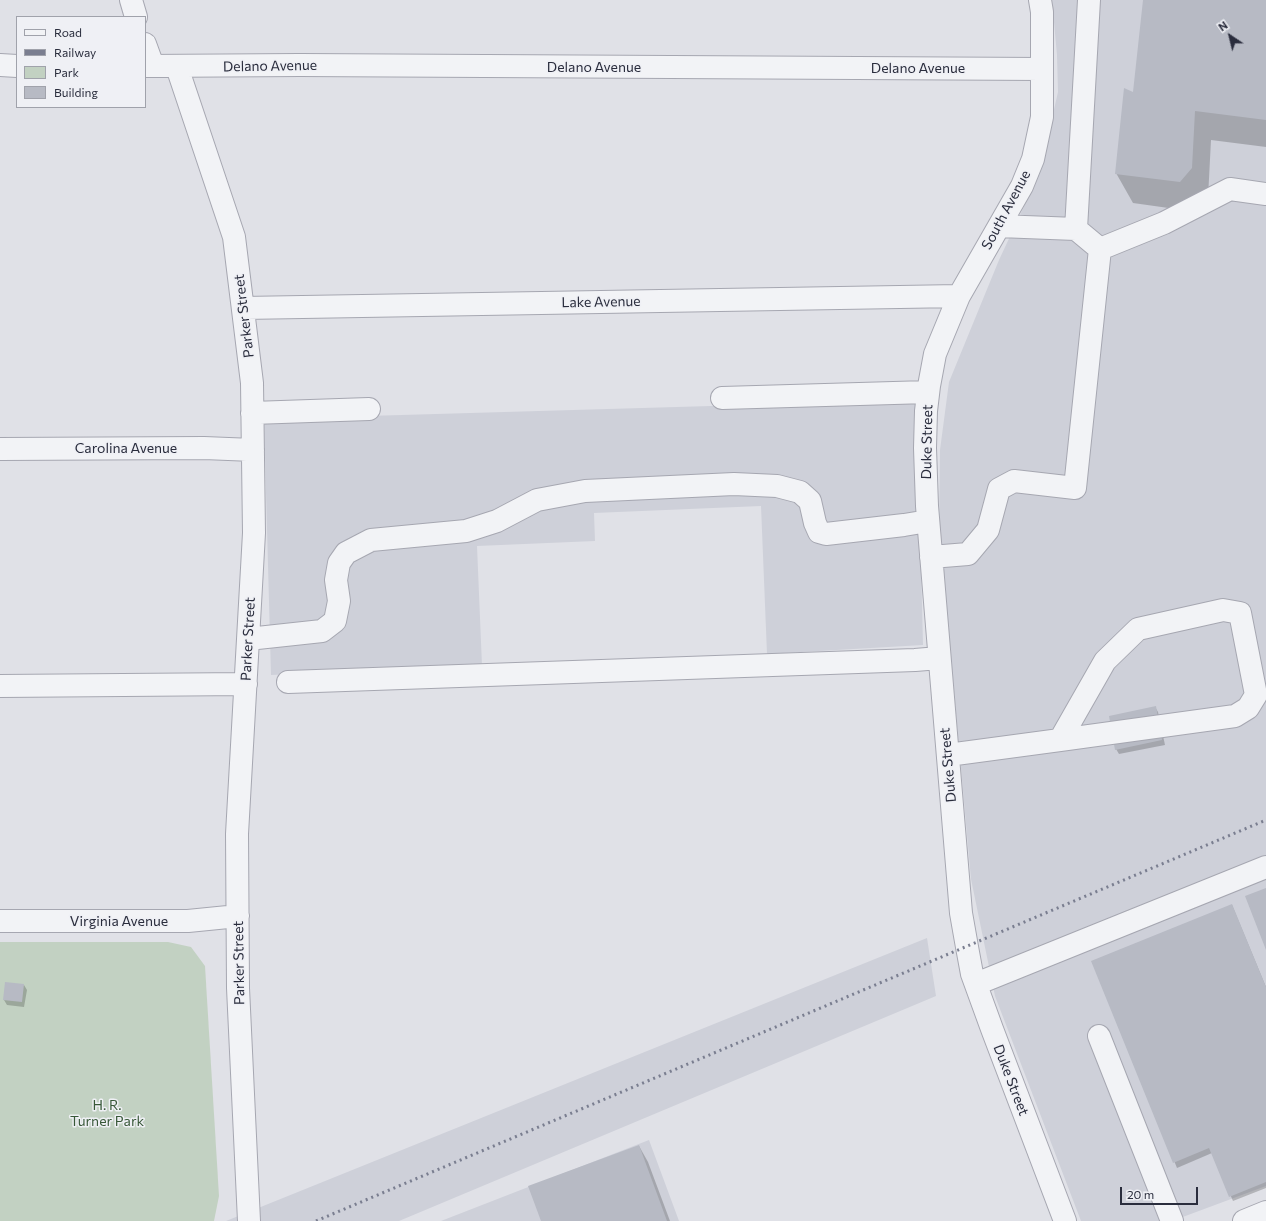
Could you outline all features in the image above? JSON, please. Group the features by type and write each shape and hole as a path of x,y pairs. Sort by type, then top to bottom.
{"street":[{"path":"131,0 136,16"},
{"name":"South Avenue","path":"959,296 1022,186 1033,159 1042,117 1042,12 1040,0"},
{"path":"1076,229 1088,0"},
{"path":"146,50 149,66"},
{"path":"0,66 16,66"},
{"name":"Delano Avenue","path":"149,66 1042,69"},
{"name":"Parker Street","path":"177,67 234,237 252,383 254,533 237,834 238,988 249,1221"},
{"path":"1100,249 1164,223 1230,189 1266,194"},
{"path":"999,226 1076,229 1100,249"},
{"path":"931,557 968,554 988,530 999,489 1014,481 1075,488 1100,249"},
{"name":"Lake Avenue","path":"243,308 959,296"},
{"name":"Duke Street","path":"959,296 935,354 928,392 925,448 928,521 961,913 972,974 1065,1221"},
{"path":"722,398 928,392"},
{"path":"252,413 369,409"},
{"name":"Carolina Avenue","path":"0,449 204,448 253,450"},
{"path":"248,639 322,631 335,621 339,601 336,580 339,563 346,553 371,540 466,531 497,521 537,500 585,491 734,484 777,486 800,492 810,501 815,523 819,532 826,534 928,521"},
{"path":"948,755 1060,740 1235,716 1248,708 1256,695 1240,612 1223,610 1138,629 1105,661 1060,740"},
{"path":"288,682 939,658"},
{"path":"0,686 246,684"},
{"path":"976,984 1266,867"},
{"name":"Virginia Avenue","path":"0,921 188,921 238,916"},
{"path":"1099,1036 1172,1221"},
{"path":"1244,1221 1266,1212"}],"shaded area":[{"path":"1052,0 1266,0 1266,1186 1172,1221 1081,1221 995,996 971,879 939,526 940,450 949,382 999,260 1034,185 1049,131 1058,92 1057,55"},
{"path":"917,400 923,645 767,654 761,506 594,513 595,541 477,546 482,666 271,675 264,419"},
{"path":"927,938 936,996 399,1221 226,1221"},
{"path":"649,1140 679,1221 441,1221"}],"green space":[{"name":"H. R. Turner Park","path":"0,942 168,942 191,947 205,966 219,1196 214,1221 0,1221"}],"building":[{"path":"1143,0 1266,0 1266,120 1195,111 1192,168 1180,182 1115,174 1124,88 1133,92"},
{"path":"1156,706 1162,740 1115,750 1109,716"},
{"path":"1266,888 1266,950 1245,896"},
{"path":"1232,904 1266,987 1266,1182 1229,1197 1209,1148 1173,1163 1091,961"},
{"path":"5,982 24,984 22,1002 3,1000"},
{"path":"639,1145 667,1221 541,1221 528,1186"}],"railway":[{"path":"316,1221 1266,820"}]}
